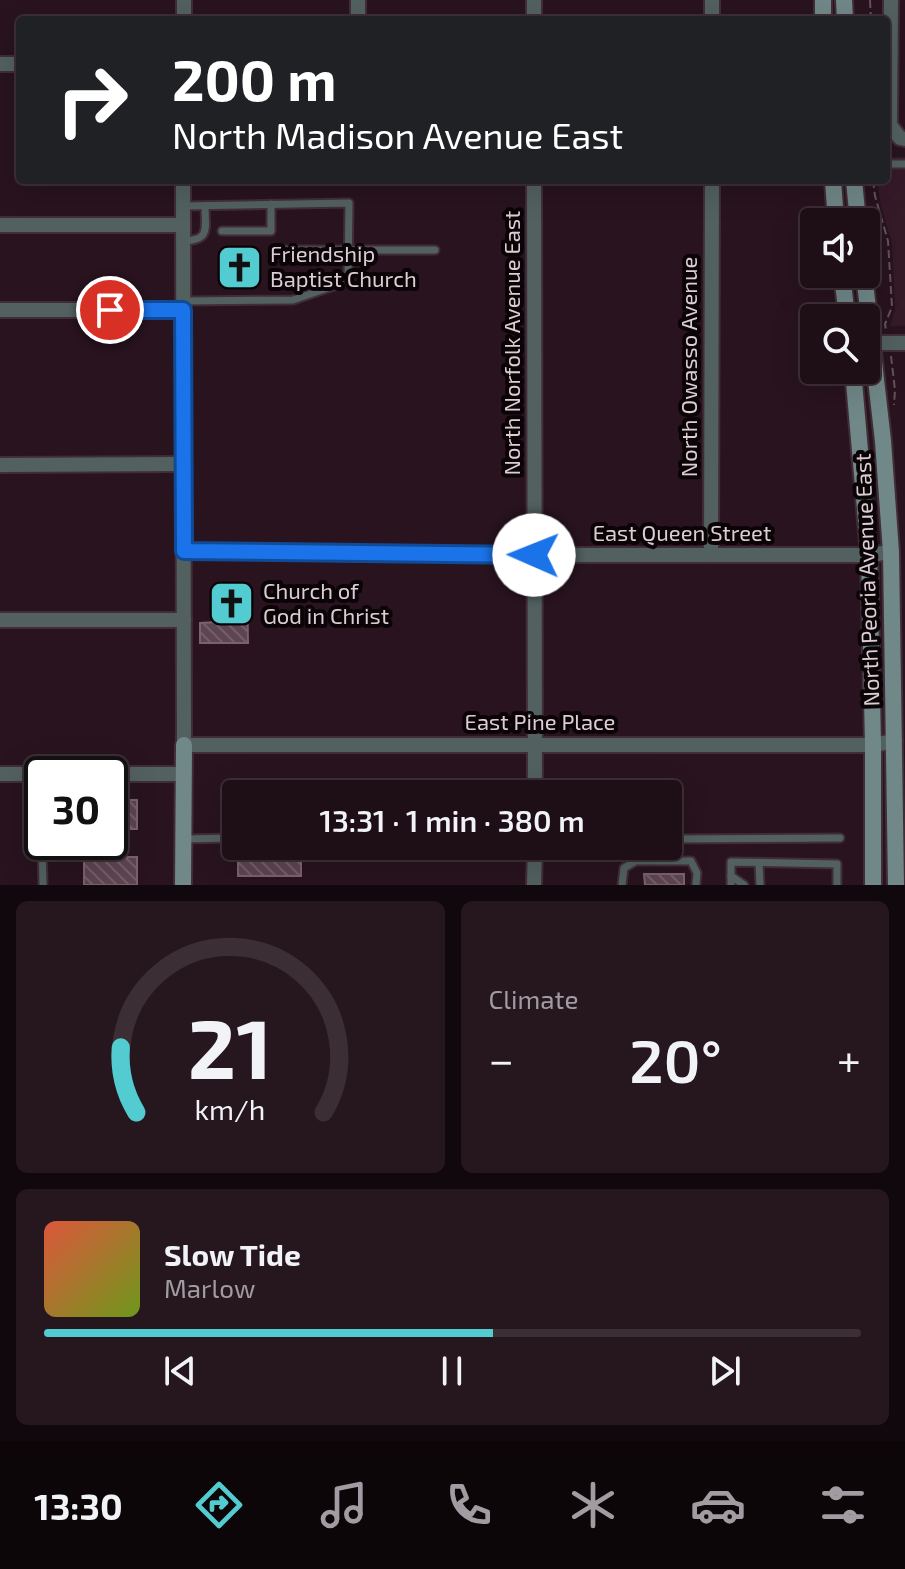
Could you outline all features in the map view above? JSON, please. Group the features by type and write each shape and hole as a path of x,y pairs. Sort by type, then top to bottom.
{"main road":[{"path":"833,184 835,208"},
{"path":"854,184 857,208"},
{"name":"North Peoria Avenue East","path":"854,384 869,555 873,885"},
{"name":"North Peoria Avenue East","path":"878,384 891,552 896,885"},
{"path":"183,885 184,745"}],"street":[{"path":"890,23 891,0"},
{"path":"183,184 184,745"},
{"name":"North Norfolk Avenue East","path":"534,184 535,780"},
{"name":"North Owasso Avenue","path":"711,555 712,184"},
{"path":"0,225 183,225"},
{"path":"0,310 183,305"},
{"path":"880,343 905,343"},
{"path":"0,465 183,464"},
{"name":"East Queen Street","path":"184,551 534,555 869,555 891,552"},
{"path":"0,620 184,620"},
{"name":"East Pine Place","path":"184,745 873,745 895,741"},
{"path":"0,774 24,774"},
{"path":"128,774 183,774"},
{"path":"534,885 535,860"}],"lane":[{"path":"183,206 349,203 348,281 293,300 183,305"},
{"path":"183,241 197,241 213,231 271,231 271,204"},
{"path":"205,206 213,231"},
{"path":"276,250 435,250"},
{"path":"183,839 222,838"},
{"path":"682,839 840,838"},
{"path":"42,860 43,885"},
{"path":"622,885 624,868 636,861 669,860 691,861 697,873 696,885"},
{"path":"744,885 731,881 731,862 837,864 837,885"},
{"path":"759,863 760,885"}],"path":[{"path":"874,184 888,241 892,307 880,334"},
{"path":"880,355 895,390 894,412"}],"shaded area":[{"path":"890,157 905,157 905,326 890,326 895,309 892,243 878,184 890,184"}],"building":[{"name":"Church of God in Christ","path":"217,586 247,586 248,643 200,643 200,623 217,622"},
{"path":"128,800 137,800 137,829 128,829"},
{"path":"128,857 137,857 137,885 84,885 84,860 128,860"},
{"path":"238,860 301,860 301,876 238,876"},
{"path":"644,874 684,874 684,885 645,885"}],"place":[{"name":"Friendship Baptist Church","path":"239,267"},
{"name":"Church of God in Christ","path":"232,604"}],"route":[{"path":"110,310 183,310 184,551 534,555"}]}
